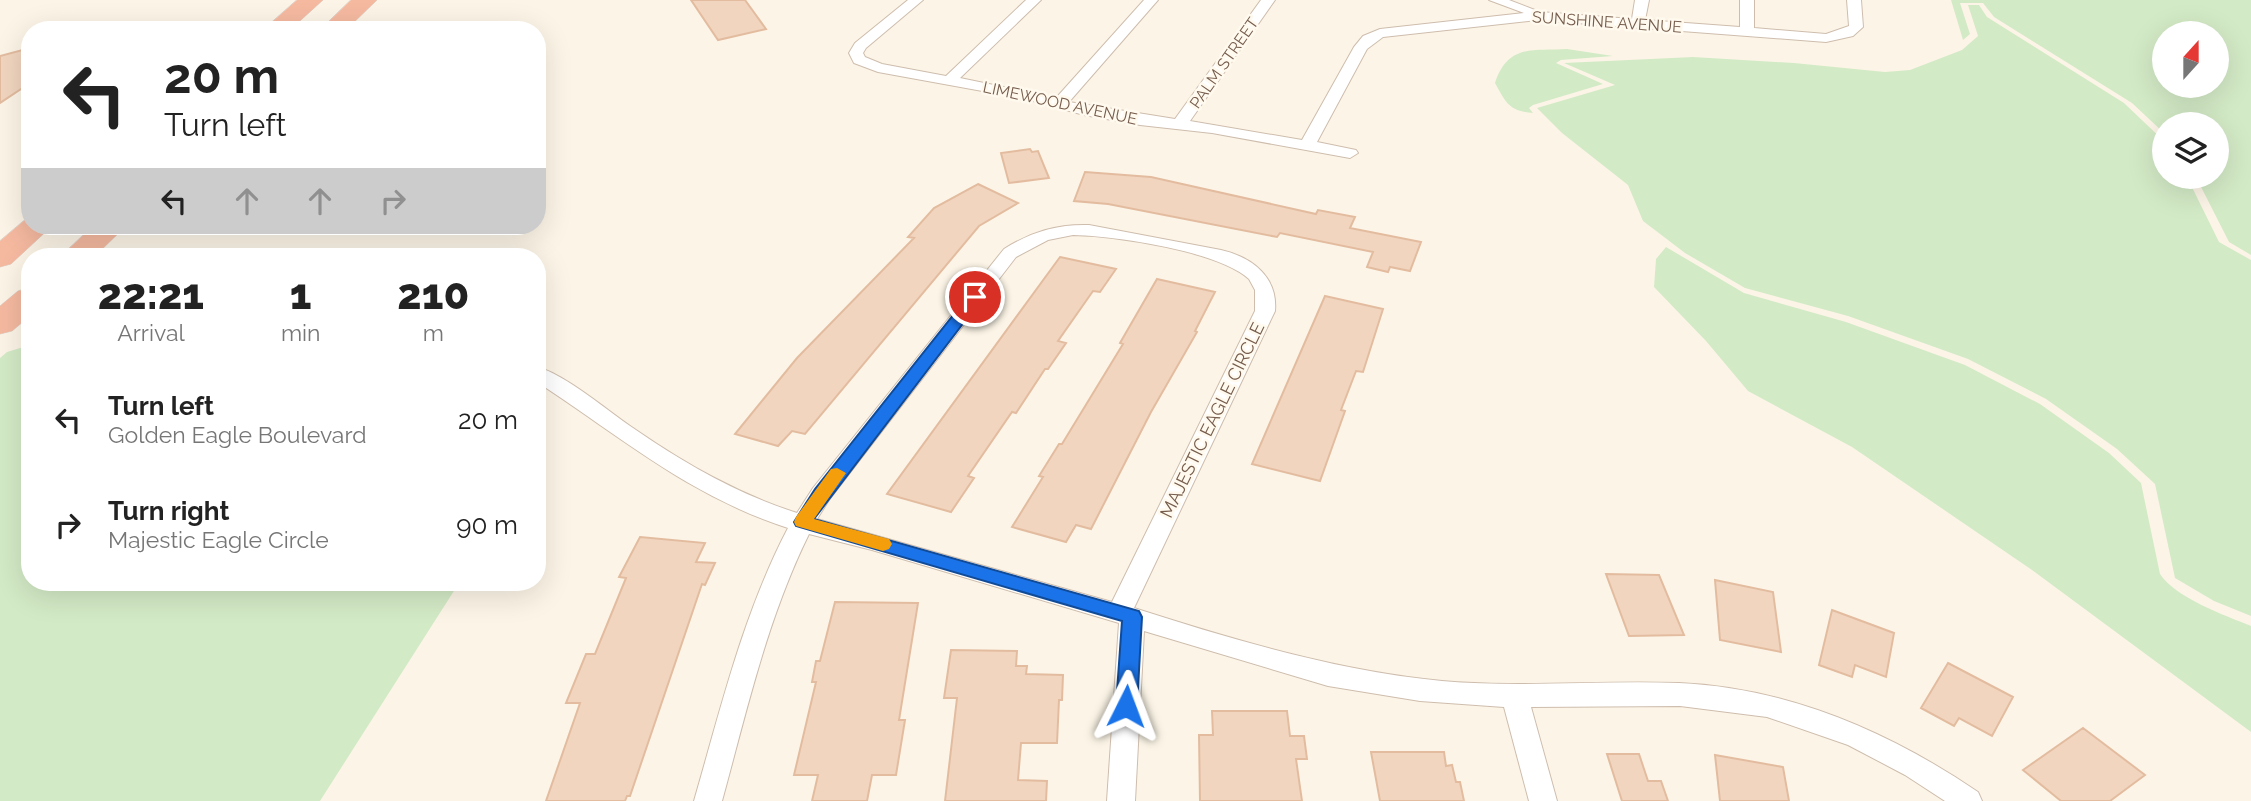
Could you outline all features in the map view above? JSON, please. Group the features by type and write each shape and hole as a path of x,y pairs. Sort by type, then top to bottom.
{"highway":[{"path":"286,21 311,0"},
{"path":"342,21 365,0"},
{"path":"0,257 26,235"},
{"path":"86,248 101,235"}],"street":[{"name":"LIMEWOOD AVENUE","path":"916,0 860,46 856,57 863,63 878,68 1096,112 1212,128 1350,153"},
{"path":"949,81 1034,0"},
{"path":"1060,103 1151,0"},
{"name":"PALM STREET","path":"1179,125 1268,0"},
{"path":"1496,0 1535,9"},
{"path":"1639,23 1642,0"},
{"path":"1747,0 1747,33"},
{"name":"SUNSHINE AVENUE","path":"1307,145 1361,47 1374,36 1387,31 1535,9 1639,23 1815,38 1842,35 1856,27 1854,0"},
{"name":"MAJESTIC EAGLE CIRCLE","path":"708,801 764,609 803,522 821,494 1010,253 1026,242 1060,230 1090,229 1222,256 1239,262 1258,276 1268,298 1265,311 1125,615"},
{"path":"546,379 704,483 738,500 803,522 1328,675 1418,689 1514,696 1637,693 1736,700 1818,720 1902,758 1968,801"},
{"path":"1121,801 1125,615"},
{"path":"1514,696 1543,801"}],"green space":[{"path":"1951,0 2251,0 2251,255 2229,242 2202,189 2229,189 2229,112 2152,112 2152,122 2132,103 1994,17 1983,3 1960,3 1970,34 1963,40"},
{"path":"1968,5 1979,5 1987,17 2124,103 2152,130 2152,189 2193,189 2219,242 2251,260 2251,616 2214,601 2175,578 2155,484 2117,449 2046,399 1968,359 1848,316 1745,288 1685,253 1643,221 1628,185 1562,133 1537,108 1615,85 1564,63 1693,57 1885,72 1910,70 1962,50 1978,36"},
{"path":"1567,49 1613,56 1561,60 1556,63 1603,84 1533,105 1529,108 1533,113 1509,105 1495,83 1500,70 1507,62 1514,56 1532,50"},
{"path":"1666,247 1744,293 1846,322 1965,365 2040,404 2109,453 2141,483 2160,574 2167,583 2189,598 2251,626 2251,732 2032,570 1852,447 1748,391 1706,341 1654,287 1656,259"},
{"path":"21,348 21,591 454,591 320,801 0,801 0,358 7,352"}],"building":[{"path":"691,0 745,0 766,29 718,40"},
{"path":"21,50 21,89 0,103 0,56"},
{"path":"1030,149 1032,152 1038,151 1049,178 1009,183 1001,153"},
{"path":"1085,172 1151,177 1316,214 1318,210 1355,217 1350,228 1421,242 1410,271 1390,267 1388,272 1367,267 1373,252 1280,233 1277,237 1108,204 1074,201"},
{"path":"978,184 1018,203 979,226 805,434 792,431 778,446 735,434 797,358 914,238 908,237 934,208"},
{"path":"1060,257 1116,269 1100,292 1093,291 1058,341 1066,343 1016,413 1012,412 968,476 974,478 951,512 887,494"},
{"path":"1157,279 1215,292 1195,331 1197,332 1151,412 1091,529 1076,525 1066,542 1012,527 1043,477 1039,476 1059,444 1062,444 1123,344 1120,343"},
{"path":"1325,296 1383,309 1363,372 1356,371 1341,410 1345,411 1320,481 1252,464"},
{"path":"640,537 705,543 696,562 715,563 705,585 702,584 630,796 627,796 625,801 546,801 580,703 566,703 586,654 595,654 626,578 619,577"},
{"path":"1606,574 1659,575 1684,635 1629,636"},
{"path":"1715,580 1773,592 1781,652 1720,640"},
{"path":"835,602 918,603 899,720 905,720 896,775 872,775 867,801 812,801 818,775 794,775 816,682 812,682 816,661 820,661"},
{"path":"1832,610 1894,633 1886,677 1855,665 1852,677 1819,665"},
{"path":"951,650 1017,651 1016,666 1027,666 1026,674 1063,675 1057,743 1021,743 1018,780 1047,781 1046,801 945,801 957,698 944,698"},
{"path":"1948,663 2013,697 1992,736 1959,718 1954,726 1921,708"},
{"path":"1212,711 1287,711 1290,736 1304,736 1307,759 1296,759 1302,801 1200,801 1199,735 1213,735"},
{"path":"2083,728 2145,775 2110,801 2061,801 2023,770"},
{"path":"1371,752 1444,752 1446,766 1452,765 1456,782 1460,782 1464,801 1380,801"},
{"path":"1607,754 1639,754 1648,781 1661,781 1668,801 1622,801"},
{"path":"1715,755 1783,767 1789,801 1720,801"}],"slow traffic":[{"path":"837,473 803,522 883,544"}],"route":[{"path":"975,297 821,494 803,522 1132,617 1126,706"}]}
